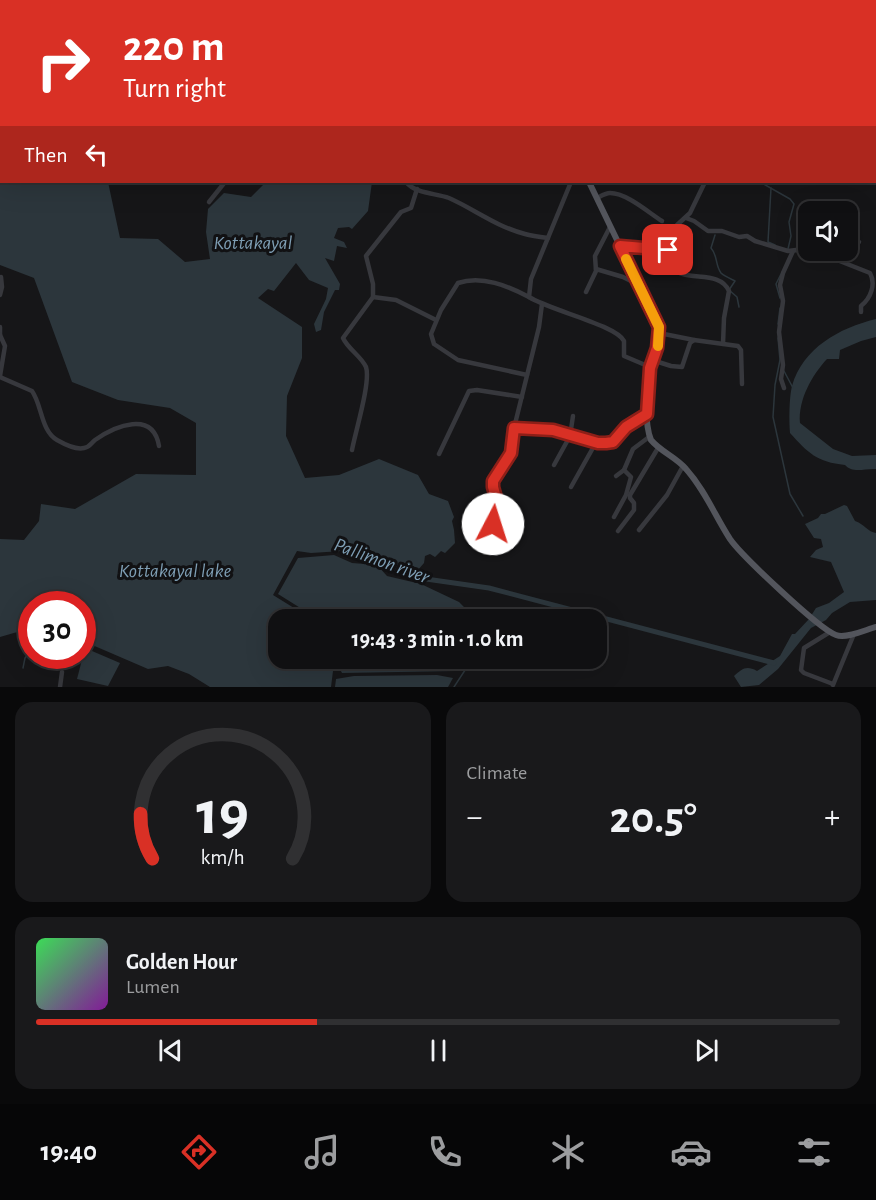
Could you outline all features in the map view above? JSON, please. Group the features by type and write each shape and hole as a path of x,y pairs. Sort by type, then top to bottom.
{"main road":[{"path":"590,183 659,327 650,368 647,414 649,437 658,448 683,466 710,501 731,540 743,554 823,627 843,636 876,627"}],"street":[{"path":"208,202 222,183"},
{"path":"408,183 417,189 465,205 508,228 524,234 548,238"},
{"path":"530,297 531,279 571,183"},
{"path":"704,183 686,218 678,225 674,241 668,250 668,261 674,270 692,277 715,279 727,287 729,291 724,318 723,344"},
{"path":"352,450 367,375 362,361 343,339 373,297 373,284 366,256 401,212 411,208 417,189"},
{"path":"597,198 610,192 617,194 662,221"},
{"path":"686,218 708,231 722,231 740,237 747,236 755,241 798,251"},
{"path":"586,292 596,269 595,256 610,227"},
{"path":"620,246 668,250"},
{"path":"784,388 781,380 783,365 779,332 783,301 780,285 793,250"},
{"path":"839,261 871,274 871,292 868,300 862,305 861,312"},
{"path":"596,269 623,277 639,285"},
{"path":"0,295 1,277"},
{"path":"527,375 468,362 446,353 431,339 436,320 455,286 464,281 484,280 510,287 542,304 578,316 616,333 624,341 624,356 650,368"},
{"path":"373,297 396,300 436,320"},
{"path":"493,524 498,505 493,481 511,453 514,428 542,304"},
{"path":"0,327 0,335 5,346 0,376 32,391 48,429 57,440 86,448 95,440 123,426 138,424 152,429 158,437 159,446"},
{"path":"659,333 741,348 742,384"},
{"path":"652,360 682,367 690,343 694,340"},
{"path":"439,454 469,391 477,390 522,398"},
{"path":"514,428 553,430 598,443 613,442 626,427 647,414"},
{"path":"554,465 570,436 573,416"},
{"path":"616,476 624,470 633,449 649,437"},
{"path":"86,439 95,440"},
{"path":"571,487 598,443"},
{"path":"614,517 658,448"},
{"path":"639,530 667,495 683,466"},
{"path":"618,531 634,510 634,503 628,495 630,477 624,470"},
{"path":"831,632 804,648 801,670 832,686 855,632"},
{"path":"60,687 62,672"}],"water":[{"name":"Kottakayal lake","path":"0,183 108,183 120,238 158,239 185,262 210,259 206,232 208,209 224,193 251,197 265,183 372,183 368,211 352,229 338,228 334,238 344,242 347,248 337,246 334,261 325,258 340,284 339,290 335,290 324,312 321,330 316,332 314,324 326,299 328,288 309,280 296,263 274,291 268,289 258,298 302,327 302,358 287,396 286,436 305,478 339,475 379,459 418,475 429,494 448,501 454,517 452,521 455,543 445,553 441,551 435,557 430,554 425,556 424,563 411,578 370,561 355,559 342,551 311,553 297,551 273,595 295,609 268,609 268,669 333,669 331,687 210,687 189,674 168,666 148,669 96,647 96,591 18,591 18,632 0,637 0,539 24,540 39,521 41,504 75,509 136,474 196,475 196,423 170,408 118,400 72,382 34,278 0,265"},
{"path":"876,319 876,337 840,350 839,359 827,359 811,380 801,406 800,423 833,449 852,456 876,455 876,469 855,470 820,459 802,446 790,433 791,391 797,373 814,350 836,334"},
{"path":"844,505 847,506 855,521 876,533 876,600 850,602 832,613 826,620 811,628 778,669 759,685 741,687 734,676 739,671 750,668 757,671 780,656 792,634 795,634 809,619 816,608 829,603 844,592 831,562 810,557 816,550 823,547 821,539 814,538 805,524 818,518 821,514"},
{"path":"334,555 352,563 377,565 387,576 421,584 471,609 302,609 278,594 298,558"},
{"path":"96,653 120,663 108,686 77,679 80,669 96,669"},
{"path":"340,669 458,669 456,671 342,673"},
{"path":"437,675 453,678 448,687 335,687 336,679 354,676"}],"waterway":[{"path":"762,183 790,199 794,204 789,222 791,236 788,249"},
{"path":"771,188 768,242 775,245"},
{"path":"715,235 711,248 721,273 735,281 729,290 737,297 739,307"},
{"path":"780,298 776,284 781,274"},
{"path":"778,324 780,308"},
{"path":"778,338 780,360"},
{"path":"780,360 775,385 773,417 790,494 803,516"},
{"path":"784,371 793,388"},
{"name":"Pallimon river","path":"408,572 426,579 489,588 774,663"},
{"path":"454,687 466,669"}],"slow traffic":[{"path":"626,259 659,327 658,346"}],"route":[{"path":"493,524 498,512 498,499 493,481 511,453 514,428 553,430 598,443 606,443 613,442 626,427 640,416 647,414 650,368 657,348 659,327 620,246 668,250"}],"water label":[{"name":"Kottakayal","path":"253,242"}]}
